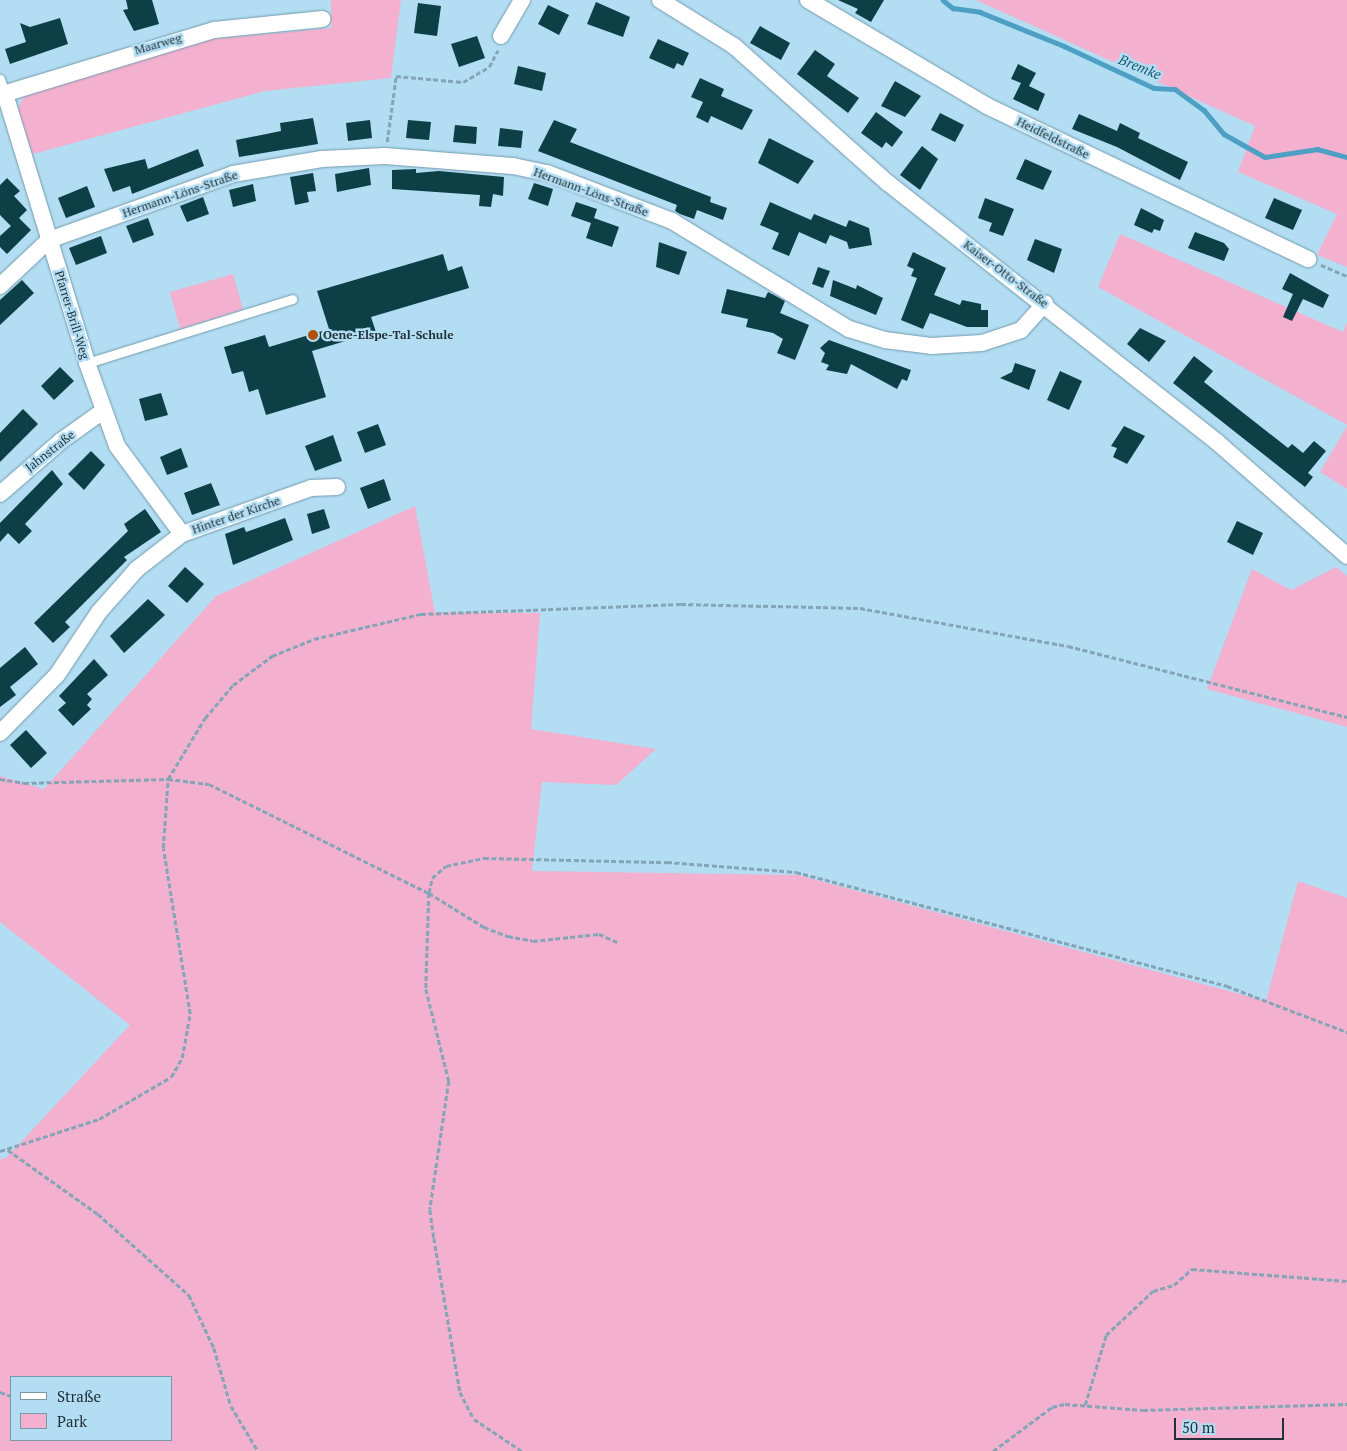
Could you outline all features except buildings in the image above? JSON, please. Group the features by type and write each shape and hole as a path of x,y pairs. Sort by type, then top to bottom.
{"street":[{"path":"501,36 522,0"},
{"name":"Kaiser-Otto-Straße","path":"660,0 734,46 888,183 1045,303 1289,502 1347,556"},
{"name":"Heidfeldstraße","path":"808,0 987,106 1308,259"},
{"name":"Maarweg","path":"3,95 204,32 322,19"},
{"name":"Pfarrer-Brill-Weg","path":"3,95 87,364 117,446 182,534"},
{"name":"Hermann-Löns-Straße","path":"0,286 49,240 233,174 322,159 386,156 513,166 547,173 672,221 849,329 885,340 931,346 982,343 1021,330 1045,303"},
{"name":"Jahnstraße","path":"0,494 61,440 103,411"},
{"name":"Hinter der Kirche","path":"0,733 57,675 99,612 137,569 182,534 310,488 337,487"}],"lane":[{"name":"Pfarrer-Brill-Weg","path":"0,79 3,95"},
{"path":"87,364 292,299"}],"path":[{"path":"386,156 396,76 449,83 476,78 489,67 501,36"},
{"path":"1308,259 1347,276"},
{"path":"0,1151 8,1150 107,1115 171,1077 182,1058 190,1014 163,848 168,779 205,718 250,670 314,639 421,614 681,604 860,608 1068,646 1347,717"},
{"path":"0,779 24,784 168,779 209,784 237,795 429,892 484,927 508,936 533,941 599,934 617,942"},
{"path":"522,1451 474,1418 460,1392 430,1210 449,1081 426,989 429,892 432,878 446,866 484,858 768,868 1227,986 1347,1032"},
{"path":"8,1150 98,1214 189,1296 214,1348 231,1406 258,1451"},
{"path":"1085,1406 1106,1335 1152,1291 1174,1285 1192,1268 1347,1281"},
{"path":"993,1451 1052,1407 1085,1406 1143,1410 1347,1404"}],"green space":[{"path":"331,0 401,0 391,78 265,91 33,154 17,111 25,94 213,39 331,28"},
{"path":"976,0 1347,0 1347,267 1317,255 1337,214 1238,172 1255,126"},
{"path":"1120,234 1343,332 1347,322 1347,425 1098,287"},
{"path":"233,274 243,309 180,329 170,292"},
{"path":"1347,426 1347,489 1320,472"},
{"path":"415,506 435,612 540,613 531,729 656,749 616,785 542,782 532,871 798,875 1266,1001 1298,881 1347,898 1347,1451 0,1451 0,1159 6,1158 130,1025 0,922 0,776 44,789 216,596"},
{"path":"1336,567 1347,576 1347,727 1207,689 1252,569 1291,590"}],"waterway":[{"name":"Bremke","path":"943,0 953,8 980,12 1064,46 1154,88 1175,89 1204,110 1224,134 1265,157 1317,149 1347,157"}],"place":[{"name":"Oene-Elspe-Tal-Schule","path":"313,335"}]}
